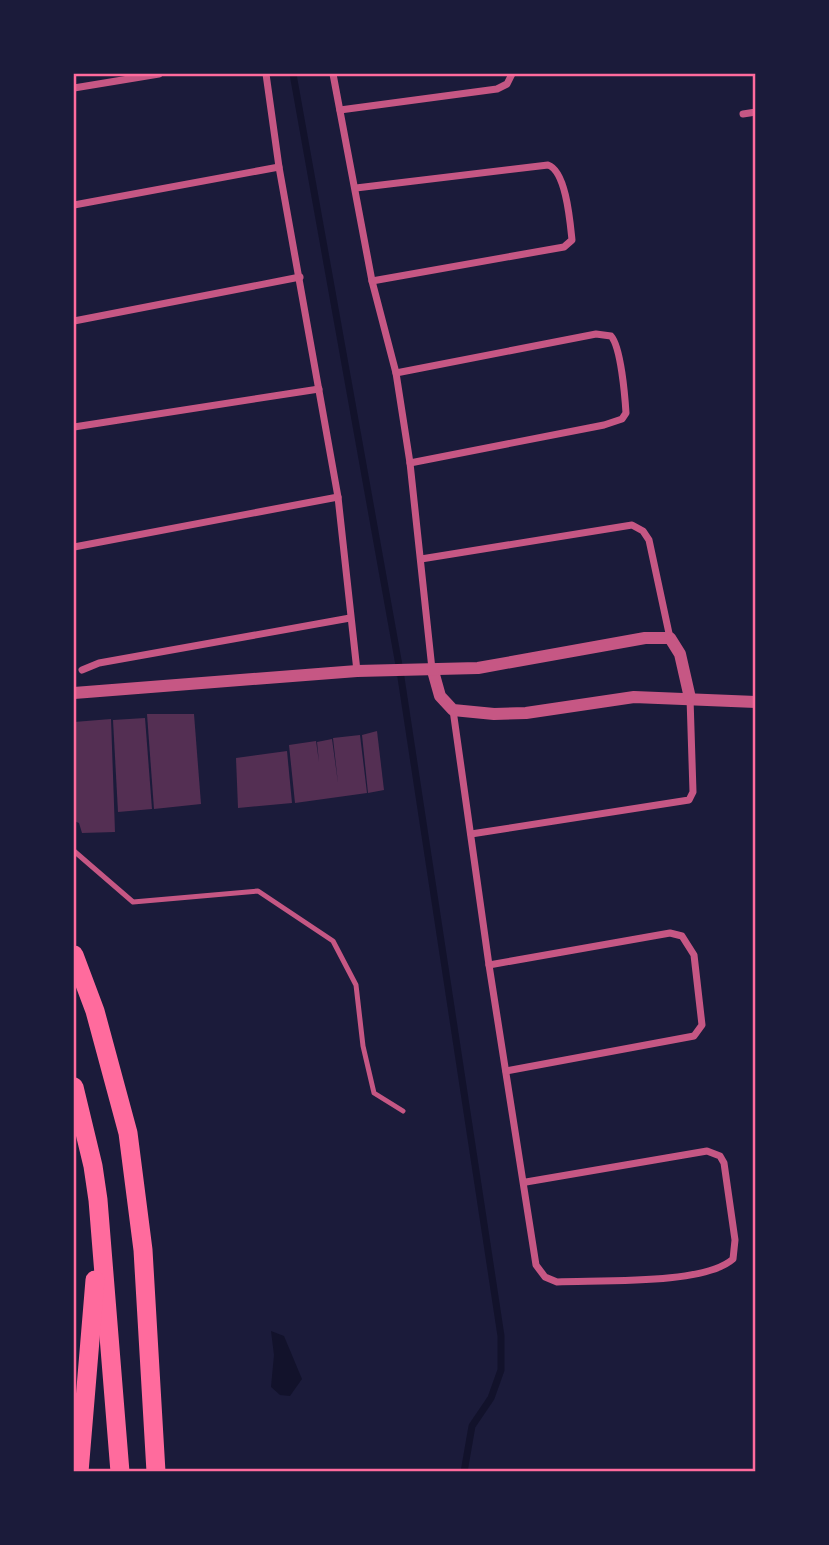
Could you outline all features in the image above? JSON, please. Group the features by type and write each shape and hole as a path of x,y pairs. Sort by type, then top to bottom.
{"highway":[{"path":"74,955 95,1011 128,1133 144,1250 156,1472"},
{"path":"74,1087 93,1166 100,1220 120,1472"},
{"path":"79,1472 100,1220"}],"street":[{"path":"74,88 159,74"},
{"path":"265,74 338,497 357,671"},
{"path":"333,74 372,281 396,373 410,463 433,671 440,696 453,710 489,965 526,1182 536,1265 545,1277 557,1282 687,1276 725,1266 733,1259 735,1240 724,1163 720,1156 706,1151 526,1182"},
{"path":"340,110 497,89 507,84 512,74"},
{"path":"743,114 755,112"},
{"path":"356,188 548,165 555,167 561,176 571,230 572,240 564,247 372,281"},
{"path":"74,205 279,167"},
{"path":"74,321 300,277"},
{"path":"396,373 596,334 611,336 617,353 626,414 622,419 604,425 410,463"},
{"path":"74,427 319,389"},
{"path":"74,547 338,497"},
{"path":"421,559 632,525 643,531 649,540 670,638 680,654 690,698 693,794 689,800 471,834"},
{"path":"82,670 99,663 350,618"},
{"path":"74,693 385,669 433,671 500,665 645,638 670,638"},
{"path":"453,710 515,713 634,697 755,702"},
{"path":"489,965 670,933 682,936 694,955 702,1025 694,1036 506,1071"}],"lane":[{"path":"74,851 133,902 258,891 333,941 356,985 363,1046 374,1093 403,1111"}],"shaded area":[{"path":"271,1331 284,1336 302,1379 290,1396 280,1395 271,1387 274,1355"}],"building":[{"path":"147,714 194,714 201,804 154,809"},
{"path":"145,718 152,809 118,812 113,720"},
{"path":"111,719 115,832 82,833 79,823 74,821 74,722"},
{"path":"377,731 384,790 368,793 362,735"},
{"path":"360,735 367,793 295,803 289,745 316,741 319,762 317,742 332,739 338,783 333,738"},
{"path":"287,751 292,803 238,808 236,758"}],"waterway":[{"path":"293,74 400,671 501,1336 501,1370 491,1398 472,1426 464,1472"}]}
